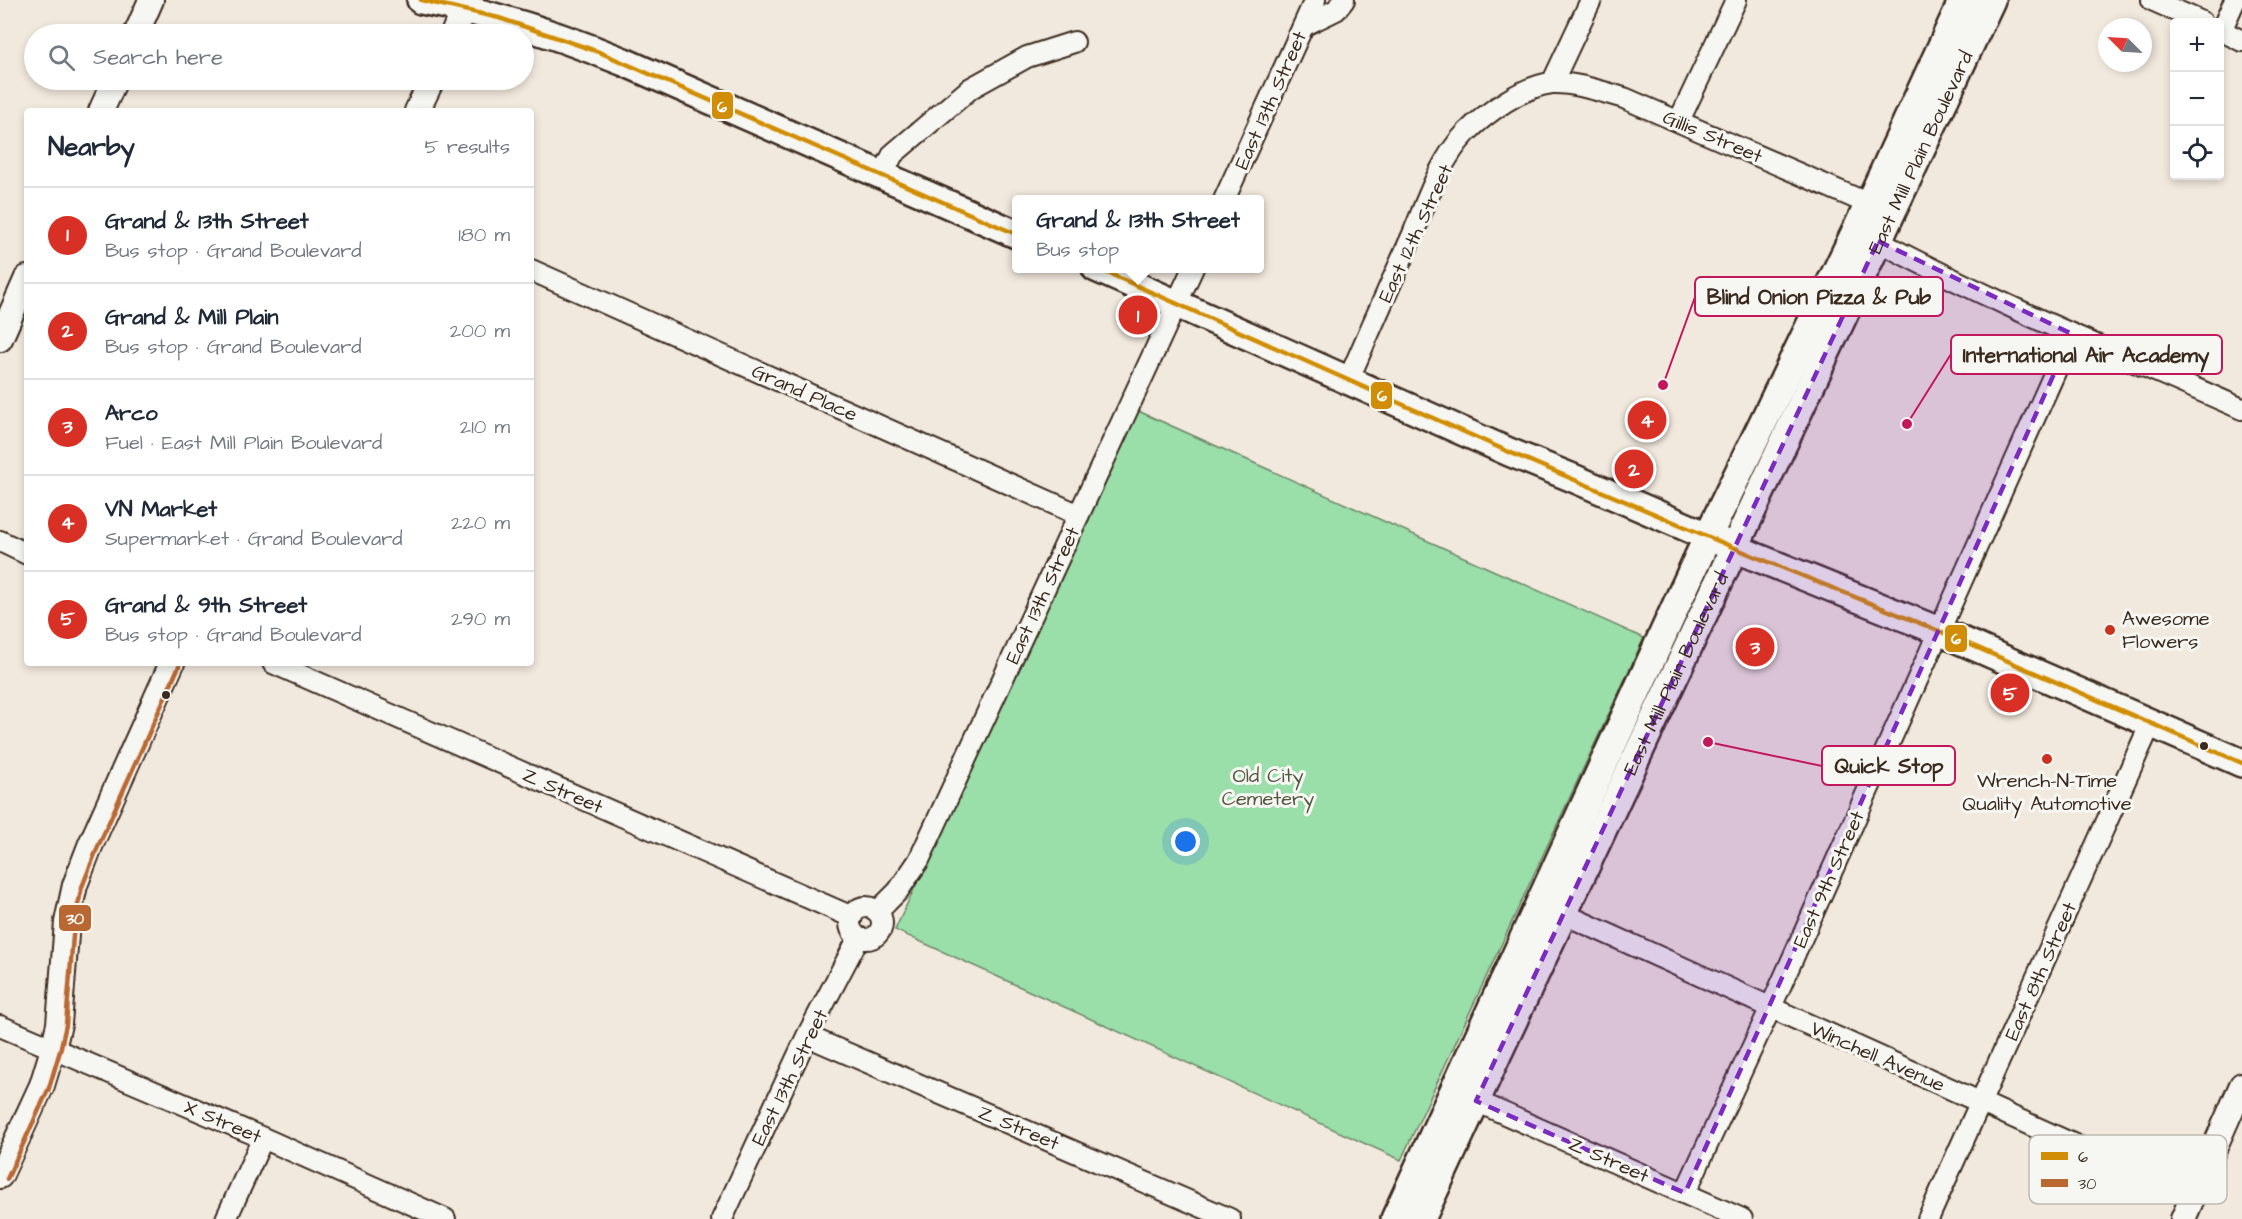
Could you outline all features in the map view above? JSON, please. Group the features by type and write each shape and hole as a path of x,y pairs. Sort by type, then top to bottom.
{"main road":[{"path":"421,0 465,4 522,24"},
{"name":"East Mill Plain Boulevard","path":"1395,1219 1708,536 1869,204 1963,0"},
{"name":"East Mill Plain Boulevard","path":"1421,1219 1990,0"},
{"path":"534,29 624,62 1012,232"},
{"path":"1107,273 1348,381 1733,548 1939,631 2242,763"}],"street":[{"path":"140,24 151,0"},
{"name":"East 13th Street","path":"1226,195 1315,0"},
{"path":"1303,26 1336,10 1344,0"},
{"path":"1552,83 1591,0"},
{"path":"1679,121 1736,0"},
{"path":"2152,0 2193,18"},
{"path":"2224,23 2235,0"},
{"path":"457,24 465,4"},
{"path":"2224,33 2242,40"},
{"path":"883,174 893,154 971,88 1027,57 1074,42"},
{"name":"Gillis Street","path":"1552,83 1583,87 1624,98 1869,204"},
{"name":"East 12th Street","path":"1348,381 1440,171 1465,134 1511,98 1552,83"},
{"path":"102,108 111,90"},
{"path":"418,108 427,90"},
{"path":"1878,241 1917,262 2072,334 2242,409"},
{"name":"Grand Place","path":"534,271 1079,515"},
{"name":"East 13th Street","path":"877,912 898,891 919,860 1191,273"},
{"path":"0,339 6,308 24,282"},
{"name":"East 9th Street","path":"1685,1193 1771,1007 2072,334"},
{"path":"0,542 24,553"},
{"path":"0,1176 42,1085 53,1049 59,1024 67,922 75,885 90,846 171,666"},
{"name":"Z Street","path":"280,666 852,917"},
{"name":"East 8th Street","path":"1928,1219 2151,723"},
{"path":"865,908 877,912 882,921 879,933 871,939 859,938 851,930 855,911 865,908"},
{"name":"Winchell Avenue","path":"1564,914 1981,1102 2045,1135"},
{"name":"East 13th Street","path":"722,1219 807,1036 859,938"},
{"name":"X Street","path":"0,1026 263,1138 445,1219"},
{"name":"Z Street","path":"807,1036 1230,1219"},
{"path":"2220,1135 2242,1085"},
{"name":"Z Street","path":"1476,1101 1742,1219"},
{"path":"226,1219 263,1138"}],"highlighted area":[{"path":"1878,241 2072,334 1685,1193 1476,1101"}],"green space":[{"name":"Old City Cemetery","path":"1136,410 1644,638 1401,1160 895,930"}],"transit line":[{"name":"6","path":"421,0 517,24"},
{"name":"6","path":"534,30 599,52 1012,232"},
{"name":"6","path":"1108,273 1509,452 1756,557 1939,631 2242,763"},
{"name":"30","path":"7,1179 49,1088 60,1051 66,1025 74,923 82,887 179,666"}],"place":[{"name":"Grand & 13th Street","path":"1138,315"},
{"name":"Blind Onion Pizza & Pub","path":"1663,385"},
{"name":"VN Market","path":"1647,420"},
{"name":"International Air Academy","path":"1907,424"},
{"name":"Grand & Mill Plain","path":"1634,469"},
{"name":"Awesome Flowers","path":"2110,630"},
{"name":"Arco","path":"1755,647"},
{"name":"Grand & 9th Street","path":"2010,693"},
{"name":"Quick Stop","path":"1708,742"},
{"name":"Wrench-N-Time Quality Automotive","path":"2047,759"}]}
